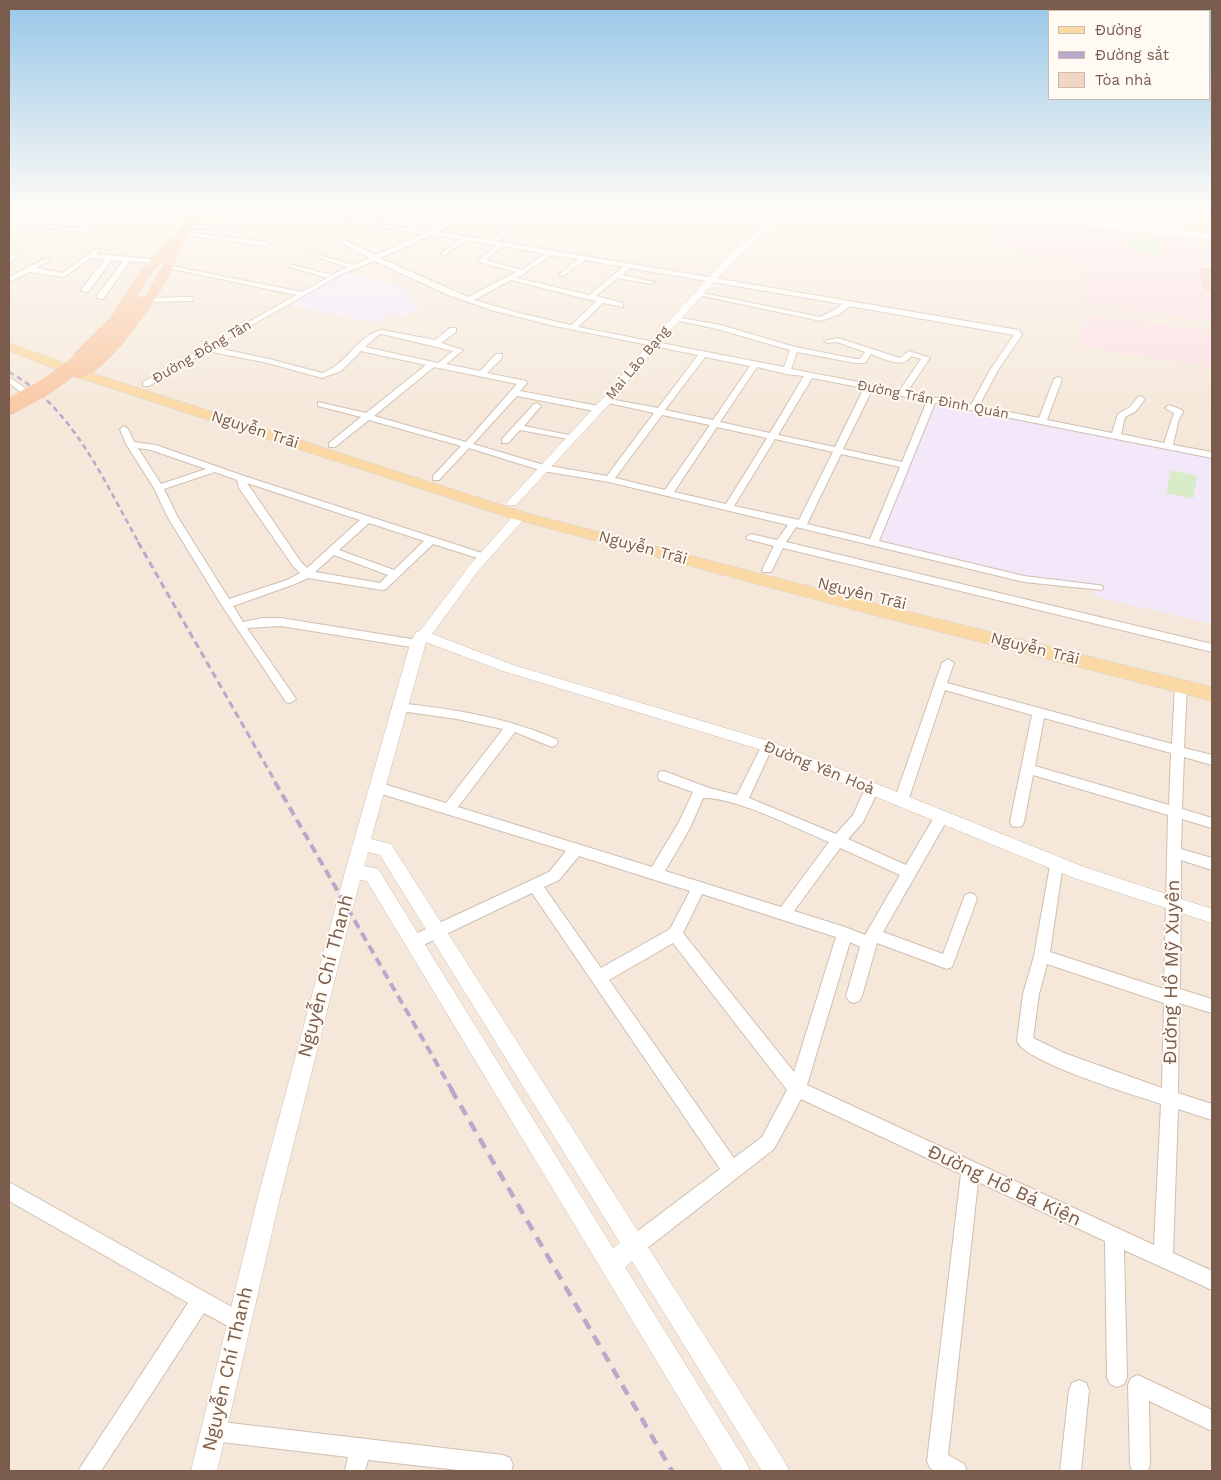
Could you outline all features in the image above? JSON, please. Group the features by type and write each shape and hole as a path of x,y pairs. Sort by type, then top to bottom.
{"highway":[{"path":"80,368 144,276"},
{"path":"80,368 105,355 136,317 154,276"},
{"path":"9,407 49,386 86,361 103,346 143,300 161,276"}],"main road":[{"path":"9,338 80,368"},
{"path":"9,347 80,368"},
{"name":"Nguyễn Trãi","path":"80,368 146,384 436,478 516,509"},
{"name":"Nguyễn Trãi","path":"80,368 516,509 872,609 1212,694"},
{"name":"Nguyên Trãi","path":"516,509 1212,681"}],"street":[{"path":"85,290 96,276"},
{"path":"100,297 115,276"},
{"path":"217,276 303,294"},
{"name":"Đường Trần Đình Quán","path":"413,276 468,300 516,315 754,366 902,393 1212,455"},
{"path":"468,300 514,276"},
{"path":"617,276 651,282"},
{"path":"590,298 617,276"},
{"path":"696,276 1017,332 1018,335 994,370 974,408"},
{"name":"Mai Lão Bạng","path":"516,509 543,468 599,409 675,319 716,276"},
{"name":"Đường Đồng Tân","path":"146,384 206,348 334,277"},
{"path":"510,278 620,305"},
{"path":"698,294 821,319 837,312 848,303"},
{"path":"143,300 190,299"},
{"path":"573,327 602,300"},
{"path":"675,319 718,327 794,349 862,361 869,351"},
{"path":"434,343 439,342 453,330"},
{"path":"206,348 269,360 322,376 332,372 361,349 373,334 379,332 459,350 436,365 332,445"},
{"path":"828,341 838,340 900,361 905,359 909,353 926,358 902,393"},
{"path":"361,349 522,382 523,384 516,393 436,478"},
{"path":"786,372 794,349"},
{"path":"609,479 702,354"},
{"path":"482,374 499,356"},
{"path":"668,493 754,366"},
{"path":"729,507 808,376"},
{"path":"9,379 28,394 9,403"},
{"path":"1042,421 1058,379"},
{"path":"767,570 780,544 799,523 839,450 869,388"},
{"path":"516,393 599,409"},
{"path":"873,543 932,399"},
{"path":"1116,436 1121,416 1134,410 1140,399"},
{"path":"607,400 905,464"},
{"path":"321,404 543,468 609,479 799,523 873,543 1024,579 1098,588"},
{"path":"505,441 537,406"},
{"path":"1168,446 1175,419 1179,412 1169,408"},
{"path":"518,427 571,438"},
{"path":"124,429 130,444 159,488 172,516 226,604 290,699"},
{"path":"130,444 153,447 241,478 484,557"},
{"path":"159,488 216,468"},
{"path":"241,478 244,488 296,564 307,574 378,587 385,585 431,540"},
{"name":"Nguyễn Chí Thanh","path":"204,1471 270,1193 361,844 398,707 419,639 484,557 516,509"},
{"path":"226,604 291,582 307,574 367,519"},
{"path":"751,537 1212,648"},
{"path":"332,551 396,574"},
{"path":"240,626 263,622 282,622 419,639"},
{"name":"Đường Yên Hoà","path":"419,639 508,668 768,746 1056,864 1173,905 1212,916"},
{"path":"901,801 948,663"},
{"path":"942,685 1212,760"},
{"name":"Đường Hồ Mỹ Xuyên","path":"1163,1259 1170,1098 1170,995 1175,811 1181,686"},
{"path":"398,707 461,715 512,727 552,742"},
{"path":"1017,822 1039,712"},
{"path":"449,809 512,727"},
{"path":"741,801 768,746"},
{"path":"1028,769 1212,823"},
{"path":"664,776 741,801 840,840 909,874"},
{"path":"377,787 783,915 947,962 970,899"},
{"path":"783,915 819,865 858,818 872,789"},
{"path":"655,875 685,824 699,793 704,790"},
{"path":"854,996 871,939 941,818"},
{"path":"361,844 385,850 776,1471"},
{"path":"414,942 554,876 575,850"},
{"path":"1174,852 1212,864"},
{"path":"1056,864 1042,956 1031,994 1024,1041 1034,1048 1065,1062 1122,1083 1212,1112"},
{"path":"354,872 372,874 736,1471"},
{"path":"535,886 732,1171"},
{"path":"598,978 675,934 698,888"},
{"path":"675,934 797,1089"},
{"path":"610,1264 768,1143 797,1089 845,934"},
{"path":"1042,956 1212,1006"},
{"name":"Đường Hồ Bá Kiện","path":"797,1089 1212,1281"},
{"path":"957,1471 937,1462 970,1170"},
{"path":"9,1191 239,1322"},
{"path":"1114,1236 1117,1378"},
{"path":"89,1471 200,1300"},
{"path":"1140,1465 1138,1385 1212,1420"},
{"path":"1070,1471 1079,1390"},
{"path":"213,1431 360,1449 471,1466 503,1465"},
{"path":"355,1471 360,1449"}],"shaded area":[{"path":"9,276 1212,276 1212,1471 9,1471"},
{"path":"335,276 358,276 402,287 419,307 405,316 391,313 376,323 285,304"},
{"path":"1081,276 1212,276 1212,321 1086,304 1080,301"},
{"path":"1083,314 1212,331 1212,367 1081,347"},
{"path":"931,402 1212,457 1212,624 1093,596 1094,585 1029,578 878,540"}],"green space":[{"path":"1171,470 1197,476 1193,499 1166,493"}],"building":[{"path":"1202,276 1212,276 1212,289 1204,288"}],"railway":[{"path":"9,372 32,387 52,405 69,426 100,472 139,543"},
{"path":"138,542 276,783"},
{"path":"275,782 452,1090"},
{"path":"451,1089 672,1471"}]}
